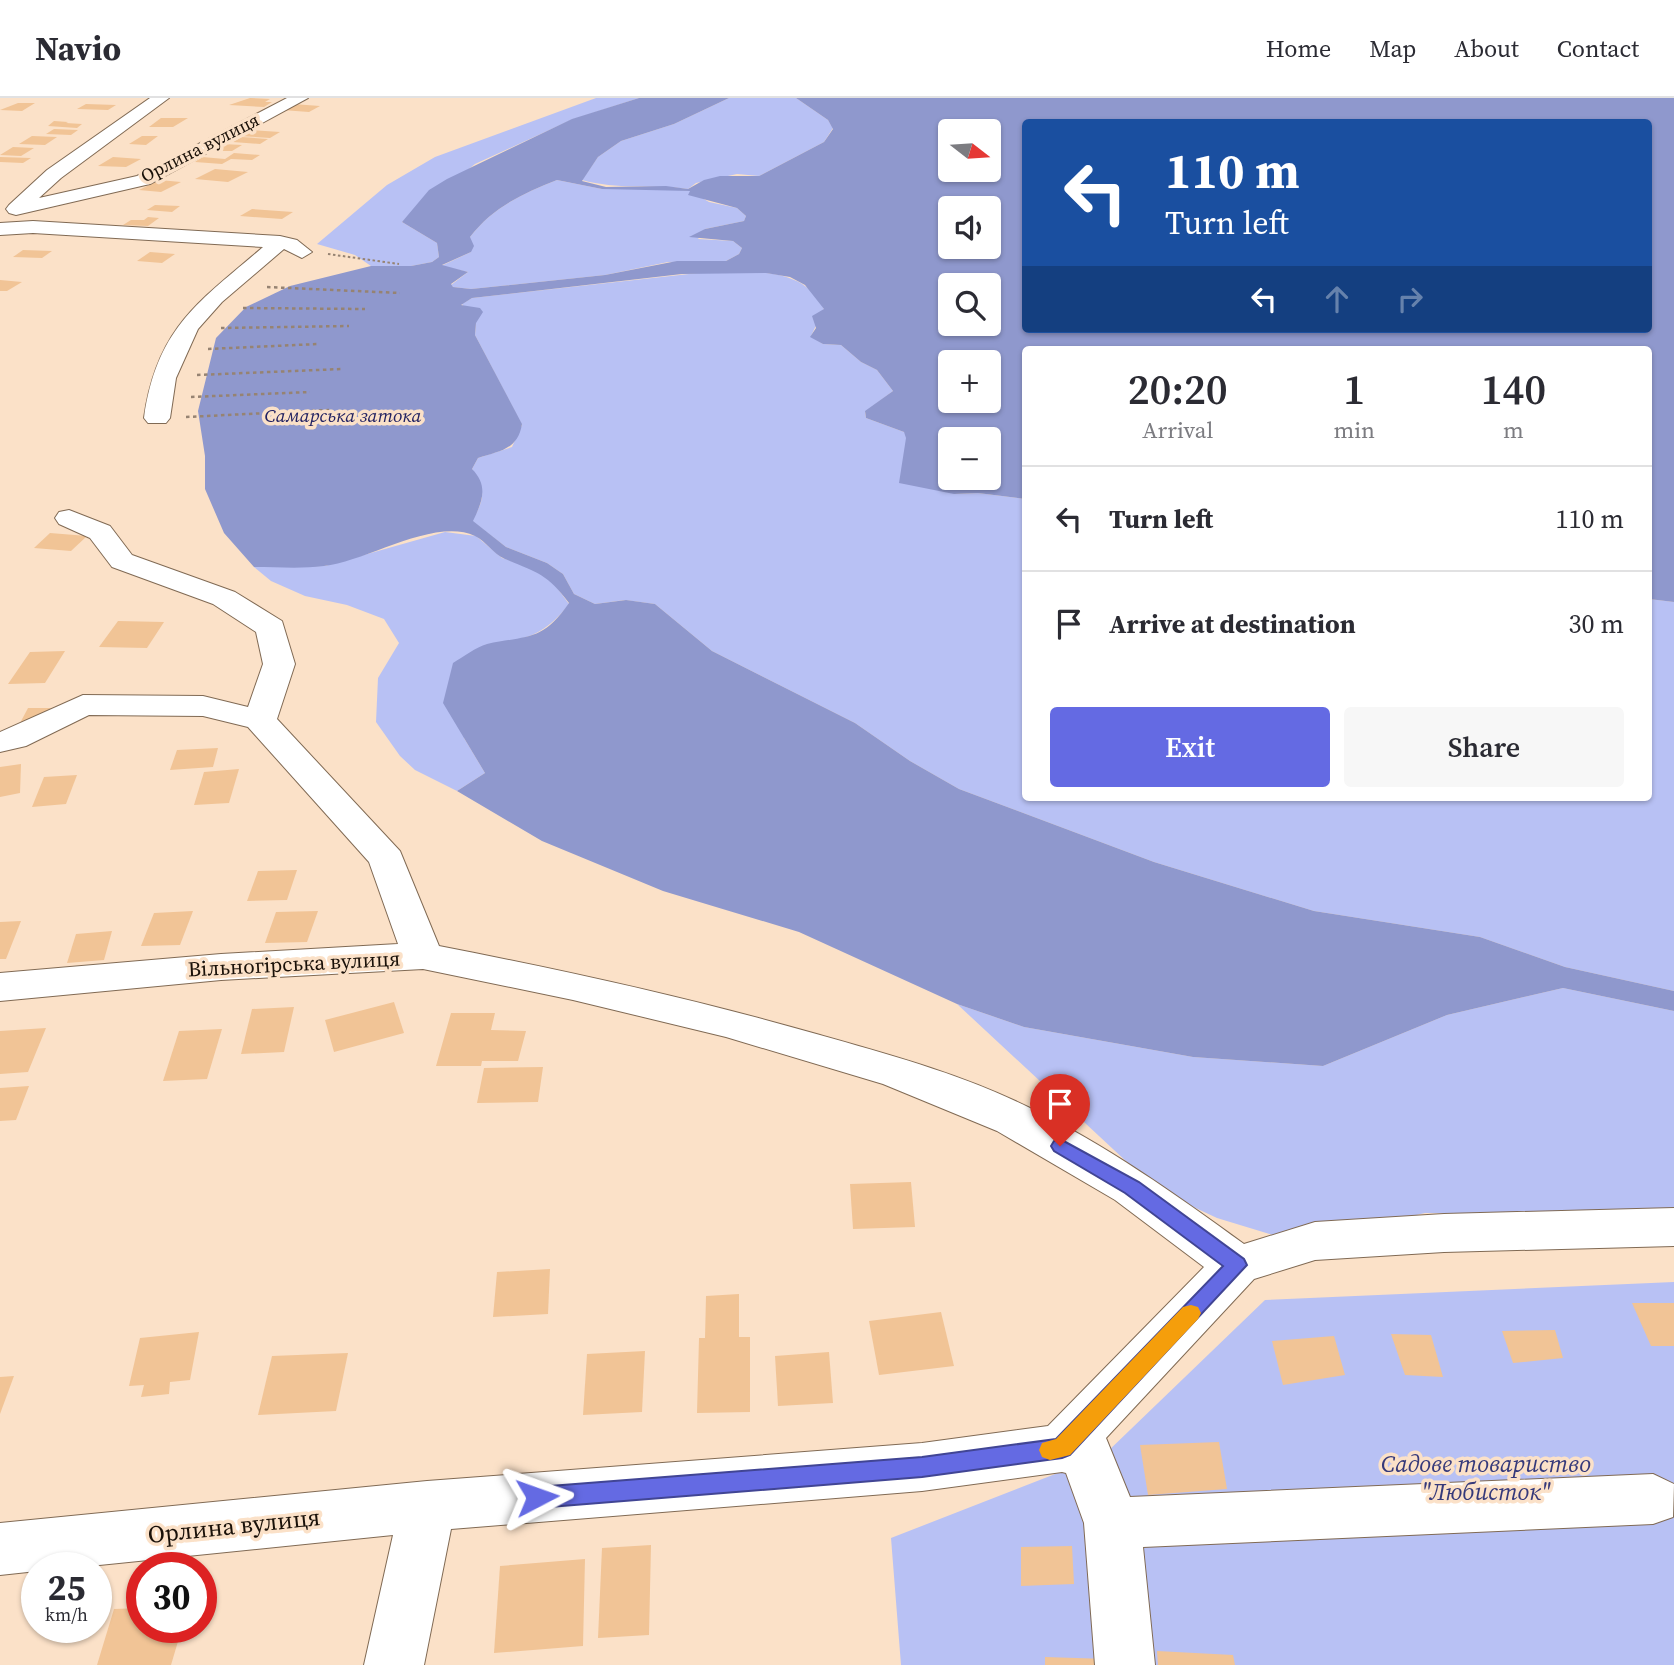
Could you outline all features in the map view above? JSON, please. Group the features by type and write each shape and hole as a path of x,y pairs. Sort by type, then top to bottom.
{"street":[{"name":"Орлина вулиця","path":"0,222 54,174 160,98"},
{"name":"Орлина вулиця","path":"16,209 143,180 300,98"},
{"path":"54,174 143,180"},
{"path":"0,229 33,227 279,242 299,247 302,252"},
{"path":"158,408 172,350 185,329 227,285 279,242"},
{"path":"0,742 14,739 83,705 202,706 260,720 279,664 271,628 224,598 122,561 100,532 69,518"},
{"name":"Вільногірська вулиця","path":"0,987 221,967 423,956 387,859 260,720"},
{"path":"423,956 573,986 691,1014 899,1073 1025,1126 1132,1187 1237,1265"},
{"path":"1125,1665 1112,1523 1087,1455 1062,1448 1237,1265 1315,1241 1444,1233 1674,1227"},
{"name":"Орлина вулиця","path":"0,1549 426,1506 922,1467 1062,1448"},
{"path":"1112,1523 1653,1499"},
{"path":"394,1665 426,1506"}],"path":[{"path":"302,252 374,258 399,264"},
{"path":"227,285 400,293"},
{"path":"203,308 365,309"},
{"path":"185,329 349,326"},
{"path":"172,350 318,344"},
{"path":"164,376 342,369"},
{"path":"158,408 310,391"},
{"path":"158,408 329,410"}],"green space":[{"path":"596,98 639,98 571,120 475,164 402,222 437,243 439,257 432,262 383,268 371,266 355,255 317,244 387,185 435,157"},
{"path":"729,98 796,98 828,120 833,128 824,142 759,176 737,174 696,183 688,189 608,185 582,180 598,157 621,141 674,124"},
{"path":"557,180 602,189 664,188 690,191 709,202 737,208 746,216 744,221 705,229 698,239 733,241 742,248 739,254 726,261 668,262 605,275 471,289 453,287 451,285 468,272 441,266 471,252 470,237 488,217 509,202"},
{"path":"698,273 769,273 801,284 814,294 824,309 811,336 823,344 841,345 861,362 877,370 893,391 865,412 866,418 904,432 938,474 938,490 951,490 954,494 978,493 1022,499 1022,801 1652,801 1652,599 1674,602 1674,991 1565,967 1480,937 1314,911 1154,862 959,789 910,761 855,723 712,651 655,604 625,600 595,604 574,594 563,574 547,563 506,547 472,521 481,500 482,489 472,469 478,458 512,447 522,425 475,335 476,323 462,304 472,298"},
{"path":"445,532 476,536 502,558 530,567 552,581 569,604 551,623 533,635 485,645 464,738 485,773 457,791 415,770 400,756 376,722 378,678 399,643 384,619 347,605 305,596 271,581 254,567 325,566"},
{"path":"1563,988 1674,1011 1674,1210 1563,1215 1425,1213 1356,1229 1276,1236 1217,1218 1157,1190 957,1004 1024,1027 1193,1057 1323,1066 1447,1015"},
{"name":"Садове товариство \"Любисток\"","path":"1674,1282 1674,1665 901,1665 891,1538 1104,1455 1265,1300"}],"water":[{"name":"Самарська затока","path":"639,98 729,98 674,124 621,141 598,157 582,181 606,187 666,186 688,189 704,180 720,176 759,176 824,142 833,129 828,120 796,98 1674,98 1674,602 1652,599 1652,346 1022,346 1022,499 978,493 954,494 899,483 906,438 904,432 866,418 865,411 893,391 877,370 861,362 841,345 823,344 810,337 816,328 812,316 824,309 805,285 790,277 766,273 682,274 472,298 461,305 480,308 483,312 476,323 475,335 522,424 520,433 512,444 478,458 472,469 482,488 481,501 473,521 506,547 547,563 563,574 574,594 595,604 626,600 655,604 712,651 855,723 910,761 959,789 1154,862 1314,911 1480,937 1565,967 1674,991 1674,1011 1563,988 1447,1015 1323,1066 1193,1057 1024,1027 957,1004 799,932 663,891 542,841 457,791 485,773 443,703 453,663 483,645 542,631 551,625 569,603 554,585 541,575 501,557 475,536 458,532 420,536 341,563 324,566 254,567 224,533 205,489 205,456 198,411 216,338 246,307 290,286 371,266 411,266 432,262 439,257 437,243 402,222 429,190 572,119","holes":["557,180 602,189 690,191 688,195 737,208 746,216 744,221 705,229 689,237 733,241 742,248 739,254 726,261 677,261 605,275 471,289 453,287 451,284 468,272 442,265 471,252 474,246 470,237 488,217 509,202"]}],"building":[{"path":"250,98 270,99 265,102 272,102 264,107 229,105"},
{"path":"18,103 35,103 22,111 0,110"},
{"path":"86,104 116,105 108,110 77,109"},
{"path":"293,104 320,106 309,112 282,110"},
{"path":"161,118 188,118 173,127 149,127"},
{"path":"54,121 82,124 77,128 48,126"},
{"path":"54,129 78,130 71,135 46,134"},
{"path":"249,130 280,132 270,138 239,136"},
{"path":"32,136 57,137 45,145 19,144"},
{"path":"142,136 158,136 146,145 129,144"},
{"path":"242,137 268,139 260,144 233,142"},
{"path":"223,144 242,145 232,151 216,151"},
{"path":"13,147 34,148 21,156 0,155"},
{"path":"234,153 260,155 252,160 231,159 222,164 195,162 202,157 225,159"},
{"path":"0,157 31,158 23,163 0,162"},
{"path":"113,157 141,159 126,167 98,166"},
{"path":"215,169 248,172 228,182 195,179"},
{"path":"159,180 181,182 161,192 139,190"},
{"path":"155,205 180,206 172,212 147,210"},
{"path":"252,209 293,212 282,219 240,216"},
{"path":"148,217 159,218 148,226 123,225 131,220 144,220"},
{"path":"23,250 52,251 42,258 13,257"},
{"path":"150,252 175,254 162,263 137,261"},
{"path":"0,280 22,282 7,291 0,291"},
{"path":"50,533 87,536 71,551 34,548"},
{"path":"118,621 164,622 147,648 99,647"},
{"path":"65,651 45,683 8,684 30,652"},
{"path":"28,708 51,708 42,724 19,725"},
{"path":"218,748 213,767 170,770 177,750"},
{"path":"21,764 20,793 0,797 0,767"},
{"path":"239,769 229,803 194,805 204,772"},
{"path":"77,775 66,804 32,807 44,777"},
{"path":"297,870 287,900 247,901 258,871"},
{"path":"193,911 180,945 141,946 154,913"},
{"path":"318,911 307,942 265,943 276,912"},
{"path":"21,921 6,959 0,959 0,922"},
{"path":"112,931 104,960 67,963 76,934"},
{"path":"394,1002 404,1033 334,1052 325,1020"},
{"path":"294,1007 284,1052 241,1054 252,1009"},
{"path":"451,1013 495,1013 491,1030 526,1031 518,1061 482,1061 481,1066 436,1066"},
{"path":"46,1028 28,1072 0,1074 0,1031"},
{"path":"222,1029 207,1079 163,1081 179,1031"},
{"path":"543,1067 538,1102 477,1103 484,1068"},
{"path":"29,1086 16,1120 0,1121 0,1088"},
{"path":"911,1182 915,1227 853,1229 850,1184"},
{"path":"550,1269 548,1314 493,1317 497,1272"},
{"path":"739,1294 739,1337 750,1337 750,1412 697,1413 699,1338 705,1338 706,1296"},
{"path":"1632,1303 1674,1303 1674,1346 1651,1346"},
{"path":"941,1312 954,1366 879,1375 869,1321"},
{"path":"1555,1330 1563,1358 1513,1363 1502,1331"},
{"path":"199,1332 190,1380 170,1382 169,1394 141,1397 144,1385 129,1386 140,1338"},
{"path":"1391,1334 1431,1335 1443,1377 1405,1375"},
{"path":"1334,1336 1345,1375 1283,1385 1272,1341"},
{"path":"645,1351 642,1412 583,1415 587,1354"},
{"path":"829,1352 833,1403 778,1406 775,1356"},
{"path":"348,1353 336,1411 258,1415 272,1356"},
{"path":"14,1376 0,1414 0,1377"},
{"path":"1219,1442 1227,1489 1148,1495 1140,1445"},
{"path":"651,1545 649,1635 598,1638 602,1548"},
{"path":"1072,1546 1074,1584 1021,1586 1021,1547"},
{"path":"585,1559 583,1646 494,1653 500,1566"},
{"path":"114,1609 126,1609 126,1643 178,1643 171,1665 97,1665 104,1643 112,1643"},
{"path":"1157,1651 1233,1655 1235,1665 1158,1665"},
{"path":"1045,1657 1108,1659 1109,1665 1045,1665"}],"slow traffic":[{"path":"1050,1450 1062,1448 1191,1313"}],"route":[{"path":"537,1497 922,1467 1062,1448 1237,1265 1132,1187 1060,1146"}]}
